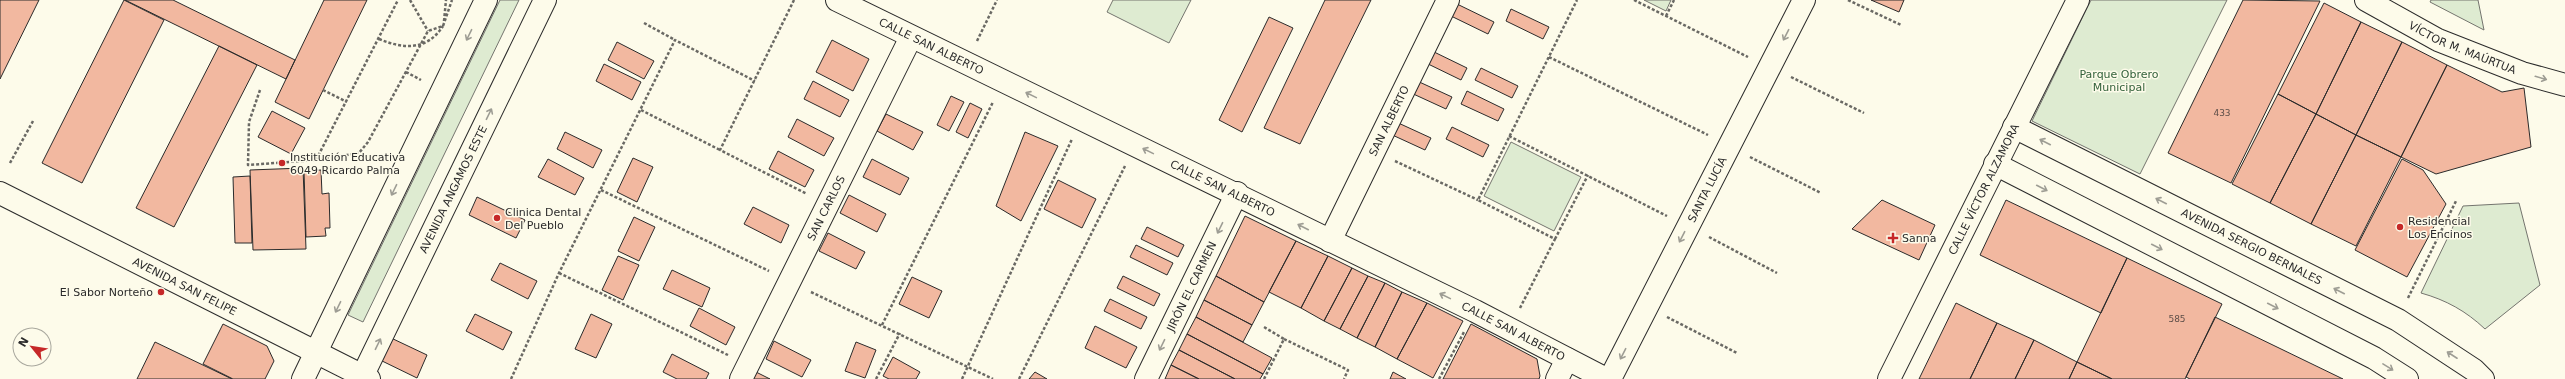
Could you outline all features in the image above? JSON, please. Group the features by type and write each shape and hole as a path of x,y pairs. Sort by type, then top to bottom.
{"street":[{"path":"303,379 486,0"},
{"name":"AVENIDA ANGAMOS ESTE","path":"364,378 545,0"},
{"name":"CALLE SAN ALBERTO","path":"837,0 1237,193 1330,241 1475,311 1606,379"},
{"name":"SAN ALBERTO","path":"1330,241 1448,0"},
{"name":"SANTA LUCÍA","path":"1610,379 1804,0"},
{"name":"CALLE VÍCTOR ALZAMORA","path":"1889,379 2078,0"},
{"name":"VÍCTOR M. MAÚRTUA","path":"2366,0 2438,40 2522,72 2565,85"},
{"name":"SAN CARLOS","path":"744,372 911,37"},
{"name":"AVENIDA SERGIO BERNALES","path":"2014,127 2398,320 2478,377"},
{"path":"1995,164 2374,358 2407,379"},
{"name":"AVENIDA SAN FELIPE","path":"0,193 316,352 364,378"},
{"name":"JIRÓN EL CARMEN","path":"1146,379 1237,193"},
{"path":"1557,379 1567,359"}],"path":[{"path":"316,160 398,0"},
{"path":"410,0 428,31"},
{"path":"443,26 446,0"},
{"path":"379,39 399,46 421,46 437,35 443,26 452,0"},
{"path":"720,150 794,0"},
{"path":"966,63 997,0"},
{"path":"1478,200 1577,0"},
{"path":"1666,16 1674,0"},
{"path":"1848,0 1901,25"},
{"path":"644,23 755,81"},
{"path":"260,90 249,122 248,165 316,160 359,153 368,142 428,31 443,26"},
{"path":"511,379 559,273 675,40"},
{"path":"1549,57 1821,193"},
{"path":"406,72 416,78"},
{"path":"882,325 1004,81"},
{"path":"323,90 347,102"},
{"path":"641,110 827,205"},
{"path":"962,379 1081,119"},
{"path":"10,163 33,121"},
{"path":"1509,136 1588,175 1777,273"},
{"path":"1019,379 1136,145"},
{"path":"1374,151 1556,239"},
{"path":"1509,329 1588,175"},
{"path":"601,190 993,379"},
{"path":"2398,320 2456,201"},
{"path":"559,273 744,372"},
{"path":"1647,307 1737,353"},
{"path":"1439,379 1475,311"},
{"path":"1264,327 1284,339 1348,370 1344,379"},
{"path":"876,379 900,333"},
{"path":"1264,379 1284,339"}],"green space":[{"path":"500,0 519,0 363,322 348,315"},
{"path":"1113,0 1191,0 1169,43 1107,12"},
{"path":"1644,0 1671,0 1666,11"},
{"name":"Parque Obrero Municipal","path":"2091,0 2227,0 2140,174 2032,121"},
{"path":"2431,0 2478,0 2484,30 2430,2"},
{"path":"1511,142 1581,177 1554,231 1484,196"},
{"path":"2519,203 2540,285 2485,329 2455,307 2439,299 2421,293 2463,206"}],"building":[{"path":"0,0 39,0 0,79"},
{"path":"124,0 164,20 82,183 42,163"},
{"path":"125,0 173,0 295,60 286,79"},
{"path":"324,0 367,0 309,119 275,102"},
{"path":"1325,0 1371,0 1300,144 1264,128"},
{"path":"1871,0 1904,0 1899,12"},
{"path":"2243,0 2320,1 2231,183 2168,153"},
{"path":"2324,3 2361,22 2316,114 2278,94"},
{"path":"1457,4 1494,22 1488,34 1451,16"},
{"path":"1511,9 1549,27 1543,39 1506,21"},
{"path":"1269,17 1293,28 1242,132 1219,120"},
{"path":"2361,22 2402,42 2356,135 2316,114"},
{"path":"832,40 869,59 853,91 816,72"},
{"path":"617,42 654,61 644,79 608,60"},
{"path":"2402,42 2447,65 2401,157 2356,135"},
{"path":"219,46 257,65 174,227 136,208"},
{"path":"1430,50 1467,68 1461,80 1424,62"},
{"path":"604,64 641,82 632,100 596,81"},
{"path":"2447,65 2502,92 2524,88 2531,147 2436,174 2401,157"},
{"path":"1481,68 1518,86 1512,98 1475,80"},
{"path":"1415,80 1452,97 1446,109 1409,92"},
{"path":"813,81 849,100 840,117 804,99"},
{"path":"1467,91 1504,109 1498,121 1461,104"},
{"path":"2278,94 2316,114 2270,203 2232,184"},
{"path":"951,96 964,102 949,131 937,125"},
{"path":"970,103 982,109 968,138 956,132"},
{"path":"272,111 305,128 291,154 258,137"},
{"path":"886,114 923,132 913,150 877,131"},
{"path":"2316,114 2356,135 2311,224 2270,203"},
{"path":"797,119 834,138 824,156 788,137"},
{"path":"1394,121 1431,138 1425,150 1388,133"},
{"path":"1452,127 1489,145 1483,157 1446,139"},
{"path":"565,132 602,150 593,168 557,149"},
{"path":"1025,132 1058,146 1021,221 996,206"},
{"path":"2356,135 2401,157 2356,246 2311,224"},
{"path":"778,151 814,170 805,187 769,169"},
{"path":"633,158 653,167 637,202 617,192"},
{"path":"548,159 584,178 575,195 538,177"},
{"path":"872,159 909,178 900,195 863,177"},
{"name":"Residencial Los Encinos","path":"2402,159 2423,170 2446,204 2407,277 2355,250"},
{"path":"303,168 306,249 253,250 250,170"},
{"path":"321,170 322,194 329,193 330,228 325,228 326,236 306,237 304,171"},
{"path":"250,176 252,243 235,243 233,177"},
{"path":"1058,180 1096,199 1082,228 1044,209"},
{"path":"849,195 886,214 877,232 840,213"},
{"name":"Clinica Dental Del Pueblo","path":"477,197 525,220 516,238 469,215"},
{"path":"1882,200 1935,225 1919,260 1852,229"},
{"path":"2006,200 2127,258 2101,313 1980,255"},
{"path":"753,207 789,225 781,243 744,224"},
{"path":"1245,216 1296,241 1264,302 1216,276"},
{"path":"634,217 655,227 639,261 618,251"},
{"path":"1147,227 1184,245 1178,257 1141,239"},
{"path":"828,233 865,252 856,269 819,251"},
{"path":"1296,241 1328,256 1301,308 1269,292"},
{"path":"1136,245 1173,263 1167,275 1130,257"},
{"path":"618,256 639,265 623,300 602,290"},
{"path":"1328,256 1352,268 1324,321 1301,308"},
{"path":"2127,258 2222,304 2185,379 2112,379 2077,362"},
{"path":"500,263 537,281 528,299 491,280"},
{"path":"1352,268 1368,276 1340,329 1324,321"},
{"path":"672,270 710,288 702,307 663,289"},
{"path":"1123,276 1160,294 1154,306 1117,288"},
{"path":"1216,276 1264,302 1252,325 1204,300"},
{"path":"1368,276 1385,283 1357,338 1340,329"},
{"path":"912,277 942,291 929,318 899,304"},
{"path":"1385,283 1402,292 1375,347 1357,338"},
{"path":"1402,292 1427,303 1397,359 1375,347"},
{"path":"1110,299 1147,317 1141,329 1104,311"},
{"path":"1204,300 1252,325 1243,342 1196,317"},
{"path":"1427,303 1463,321 1433,378 1397,359"},
{"path":"1956,303 1997,323 1970,379 1919,379"},
{"path":"699,308 735,327 726,345 690,326"},
{"path":"475,314 512,332 503,350 466,331"},
{"path":"591,314 612,324 596,358 575,349"},
{"path":"1196,317 1272,358 1263,374 1187,334"},
{"path":"2215,317 2343,379 2190,379 2186,377"},
{"path":"1997,323 2034,340 2015,379 1970,379"},
{"path":"223,324 267,346 274,361 265,379 233,379 203,364"},
{"path":"1471,324 1537,359 1540,376 1539,379 1443,379"},
{"path":"1095,326 1137,347 1126,368 1085,348"},
{"path":"1187,334 1263,374 1260,379 1235,379 1179,350"},
{"path":"389,337 427,355 417,378 378,359"},
{"path":"2034,340 2077,362 2069,379 2015,379"},
{"path":"774,341 811,360 802,377 766,359"},
{"path":"155,342 232,379 137,379"},
{"path":"856,342 876,350 865,378 845,371"},
{"path":"1179,350 1235,379 1199,379 1171,365"},
{"path":"672,354 709,373 706,379 677,379 663,372"},
{"path":"893,357 920,372 916,379 889,379 883,376"},
{"path":"2077,362 2112,379 2069,379"},
{"path":"1171,365 1199,379 1165,379"},
{"path":"756,372 770,379 752,379"},
{"path":"1035,372 1047,379 1029,379"},
{"path":"1393,372 1406,379 1390,379"}],"place":[{"name":"Institución Educativa 6049 Ricardo Palma","path":"282,163"},
{"name":"Clinica Dental Del Pueblo","path":"497,218"},
{"name":"Residencial Los Encinos","path":"2400,227"},
{"name":"Sanna","path":"1893,238"},
{"name":"El Sabor Norteño","path":"161,292"}]}
